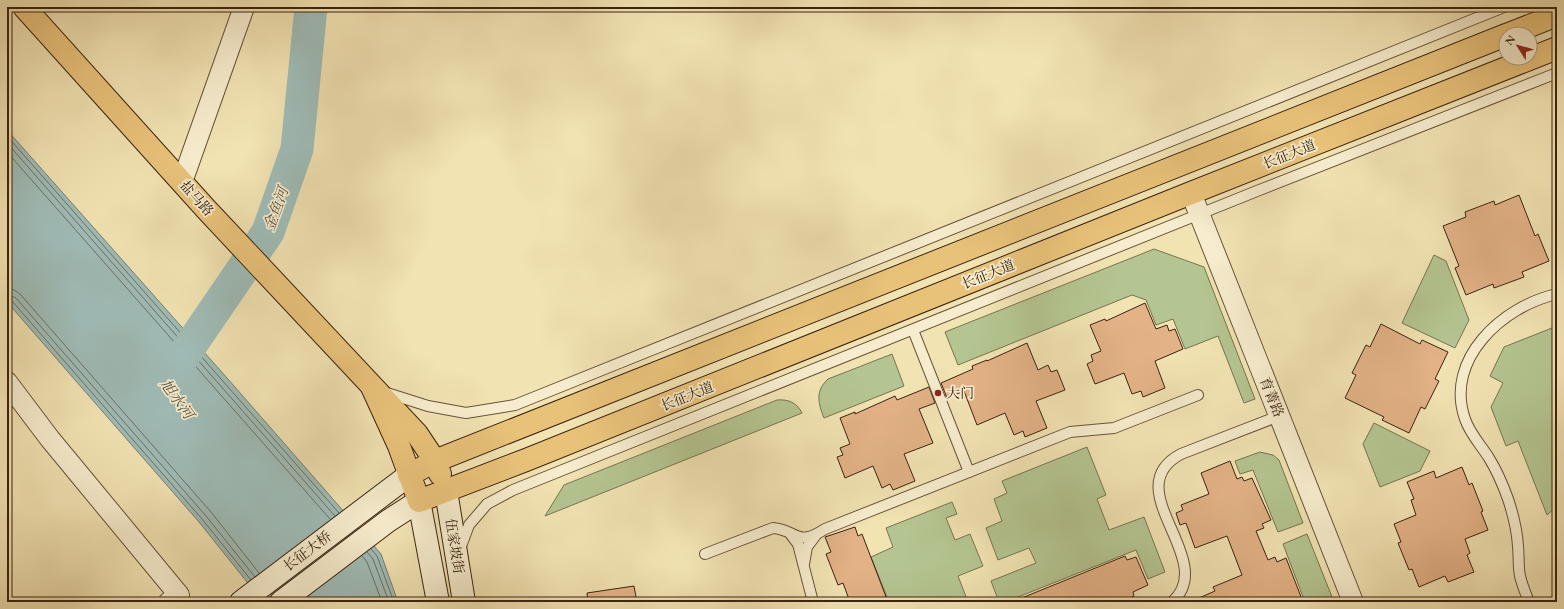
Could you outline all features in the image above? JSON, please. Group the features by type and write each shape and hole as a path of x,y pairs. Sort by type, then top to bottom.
{"main road":[{"name":"盐马路","path":"24,7 206,209 417,434 436,461 446,491"},
{"path":"1529,26 1557,15"},
{"path":"410,475 436,461 1498,38"},
{"name":"长征大道","path":"419,501 534,457 1191,192 1557,48"},
{"path":"372,387 399,446 419,501"},
{"name":"长征大桥","path":"241,602 410,475"},
{"name":"伍家坡街","path":"446,491 464,602"},
{"name":"伍家坡街","path":"419,501 438,602"},
{"name":"长征大桥","path":"281,602 388,521 419,501"}],"street":[{"path":"182,182 244,7"},
{"name":"育菁路","path":"1191,192 1353,602"},
{"path":"7,382 50,439 178,595 169,602"}],"lane":[{"path":"372,387 400,399 466,413 515,405 1504,7"},
{"path":"456,558 469,525 487,504 513,490 1200,214 1557,73"},
{"path":"1529,602 1520,577 1517,534 1511,509 1496,471 1465,420 1460,388 1462,377 1472,354 1493,328 1520,306 1557,294"},
{"path":"913,330 969,472"},
{"path":"804,570 807,547 818,534 825,529 1070,432 1114,428 1198,395"},
{"path":"1172,602 1183,589 1186,574 1183,560 1158,494 1161,474 1168,463 1181,454 1280,416"},
{"path":"705,554 766,529 778,528 791,535 807,538 818,534"},
{"path":"791,535 798,544 813,602"}],"green space":[{"path":"1154,249 1204,267 1255,399 1244,403 1218,336 1185,349 1173,319 1156,325 1146,300 1132,295 958,365 945,332"},
{"path":"1434,255 1446,261 1469,320 1455,348 1402,323"},
{"path":"1557,326 1557,506 1547,515 1518,441 1506,446 1491,407 1503,383 1490,376 1504,347"},
{"path":"892,354 904,386 824,418 819,402 819,393 828,379"},
{"path":"777,400 792,402 802,413 545,516 564,485"},
{"path":"1374,423 1430,451 1420,471 1380,487 1363,444"},
{"path":"1087,447 1106,495 1097,499 1109,530 1144,517 1165,572 1148,579 1136,550 1013,599 1014,602 999,602 991,581 1036,563 1029,548 998,560 986,528 1002,521 994,499 1007,493 1002,481"},
{"path":"1260,452 1273,455 1279,460 1303,523 1278,532 1253,470 1240,474 1235,461"},
{"path":"952,502 957,514 946,518 955,540 970,534 983,566 958,576 968,602 889,602 871,557 893,547 886,528"},
{"path":"1307,534 1334,602 1305,602 1283,544"}],"water":[{"name":"旭水河","path":"7,130 381,554 398,602 263,602 199,522 7,302"}],"building":[{"path":"1519,195 1535,236 1538,234 1549,261 1522,272 1524,277 1494,288 1493,284 1466,295 1455,268 1459,266 1443,226 1466,217 1465,212 1494,201 1495,205"},
{"path":"1145,303 1156,329 1167,325 1169,331 1175,329 1183,349 1155,361 1165,388 1143,397 1141,391 1132,394 1124,373 1095,384 1087,364 1093,361 1091,355 1101,351 1090,325 1105,319 1106,321"},
{"path":"1381,324 1420,344 1422,340 1448,352 1435,379 1439,381 1425,409 1421,407 1409,433 1382,420 1384,417 1345,398 1356,375 1352,373 1366,345 1370,347"},
{"path":"1027,343 1038,370 1048,365 1051,372 1057,370 1065,390 1036,401 1047,428 1025,437 1023,431 1014,435 1005,413 977,425 964,391 947,398 941,383 973,369 972,366"},
{"path":"929,387 935,403 919,409 933,443 904,454 915,481 893,490 890,484 882,488 873,466 845,478 837,457 843,455 840,448 850,444 840,418 855,412 855,414 895,396 897,400"},
{"path":"1230,461 1237,479 1242,477 1244,481 1252,478 1271,520 1262,524 1264,528 1256,531 1268,560 1275,557 1277,562 1286,558 1303,602 1190,602 1215,591 1213,587 1242,575 1227,536 1195,548 1186,523 1180,525 1176,513 1183,510 1181,505 1209,494 1201,473"},
{"path":"1462,467 1469,485 1472,483 1483,511 1481,512 1488,530 1465,539 1470,553 1467,555 1474,572 1448,582 1445,576 1419,587 1412,569 1409,570 1398,543 1401,542 1394,524 1416,515 1411,500 1414,499 1407,482 1434,471 1436,478"},
{"path":"855,527 858,536 862,534 888,602 850,602 843,583 838,585 826,554 831,552 825,537"},
{"path":"1125,556 1127,560 1136,557 1148,585 1133,592 1134,596 1120,602 1012,602"},
{"path":"634,586 637,602 588,602 587,593"}],"waterway":[{"name":"金鱼河","path":"169,377 268,232 297,149 311,7"}],"place":[{"name":"大门","path":"938,393"}]}
